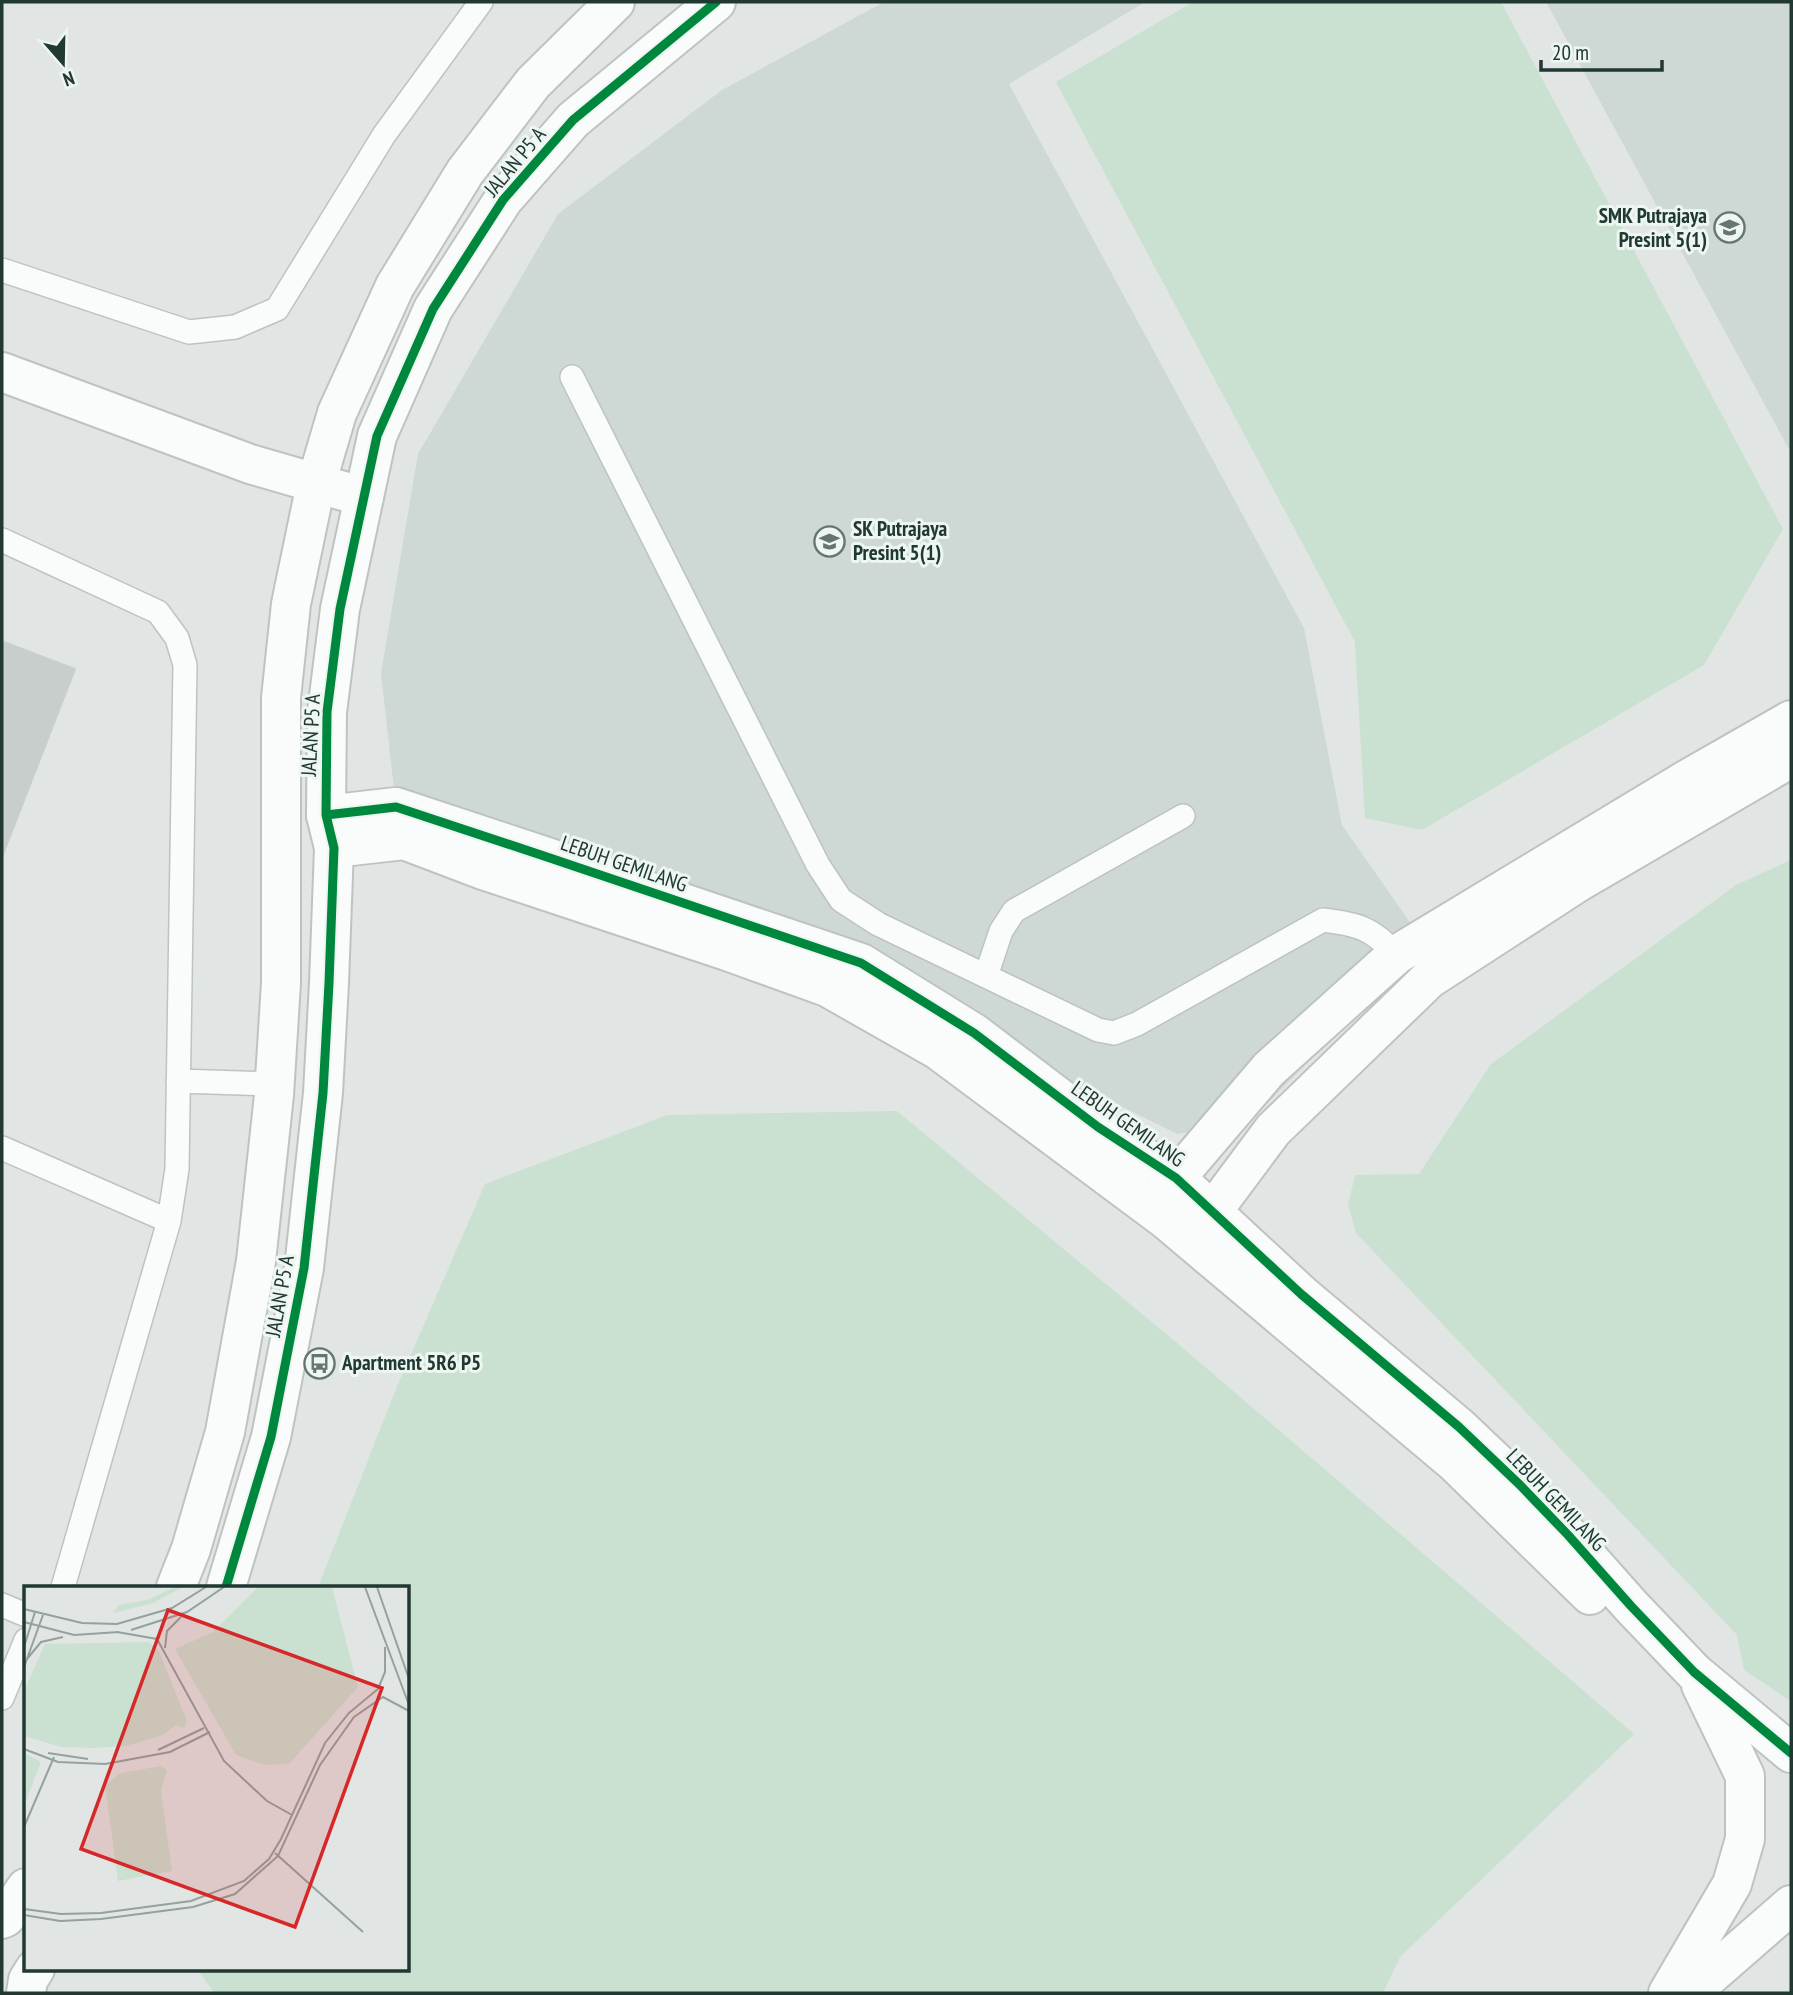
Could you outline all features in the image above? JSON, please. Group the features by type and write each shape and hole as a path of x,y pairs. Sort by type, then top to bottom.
{"street":[{"name":"JALAN P5 A","path":"176,1586 191,1549 225,1432 256,1261 275,1084 281,983 281,698 291,604 316,484 337,413 395,286 466,172 533,83 615,2"},
{"name":"JALAN P5 A","path":"226,1586 271,1437 304,1268 323,1094 330,831 327,712 340,609 377,436 433,309 503,200 573,120 716,2"},
{"path":"2,372 250,464 364,497"},
{"path":"1153,1210 1176,1178 1269,1069 1396,955 1686,780 1791,720"},
{"path":"1201,1226 1273,1130 1429,979 1580,881 1791,758"},
{"name":"LEBUH GEMILANG","path":"330,831 396,807 861,963 974,1033 1098,1127 1176,1178 1201,1226 1301,1294 1459,1427 1568,1535 1695,1672 1791,1753"},
{"path":"330,831 404,840 483,870 827,987 938,1050 1153,1210 1201,1226 1455,1463 1717,1718"},
{"path":"1668,1993 1732,1884 1745,1839 1745,1776 1695,1672"},
{"path":"2,1919 24,1891"},
{"path":"1690,1993 1791,1905"},
{"path":"26,1993 28,1980 34,1970"}],"lane":[{"path":"2,270 188,332 235,327 277,309 384,135 481,2"},
{"path":"572,377 818,865 841,900 878,924 1098,1030 1114,1032 1137,1024 1323,920 1353,923 1382,938 1396,955"},
{"path":"2,540 158,612 177,638 184,665 177,1170 169,1221 64,1586"},
{"path":"986,976 1001,931 1014,911 1183,816"},
{"path":"861,963 878,924"},
{"path":"178,1081 275,1084"},
{"path":"2,1148 169,1221"},
{"path":"2,1605 24,1614"},
{"path":"2,1698 24,1645"}],"shaded area":[{"name":"SK Putrajaya Presint 5(1)","path":"884,2 1145,2 1009,84 1304,628 1342,825 1425,944 1247,1124 1177,1134 974,1033 396,807 381,673 418,454 558,214 722,90"},
{"name":"SMK Putrajaya Presint 5(1)","path":"1546,2 1791,2 1791,453"}],"green space":[{"path":"1193,2 1501,2 1783,529 1704,665 1422,830 1365,818 1355,642 1056,82"},
{"path":"1791,860 1791,1701 1744,1670 1737,1635 1356,1233 1348,1205 1355,1175 1419,1174 1491,1064 1736,885"},
{"path":"897,1111 1176,1342 1634,1734 1400,1957 1383,1993 214,1993 198,1970 410,1970 410,1586 318,1586 396,1389 485,1184 667,1115"}],"building":[{"path":"4,642 75,669 2,857 2,649"}],"cycle path":[{"path":"226,1586 271,1437 304,1268 323,1093 329,983 334,848 326,815 327,712 340,609 377,436 433,309 503,200 573,120 716,2"},
{"path":"326,815 396,807 547,857 861,963 974,1033 1098,1127 1176,1178 1301,1294 1459,1427 1568,1535 1694,1672 1791,1753"}],"place":[{"name":"SMK Putrajaya Presint 5(1)","path":"1730,228"},
{"name":"SK Putrajaya Presint 5(1)","path":"830,541"},
{"name":"Apartment 5R6 P5","path":"319,1363"}]}
